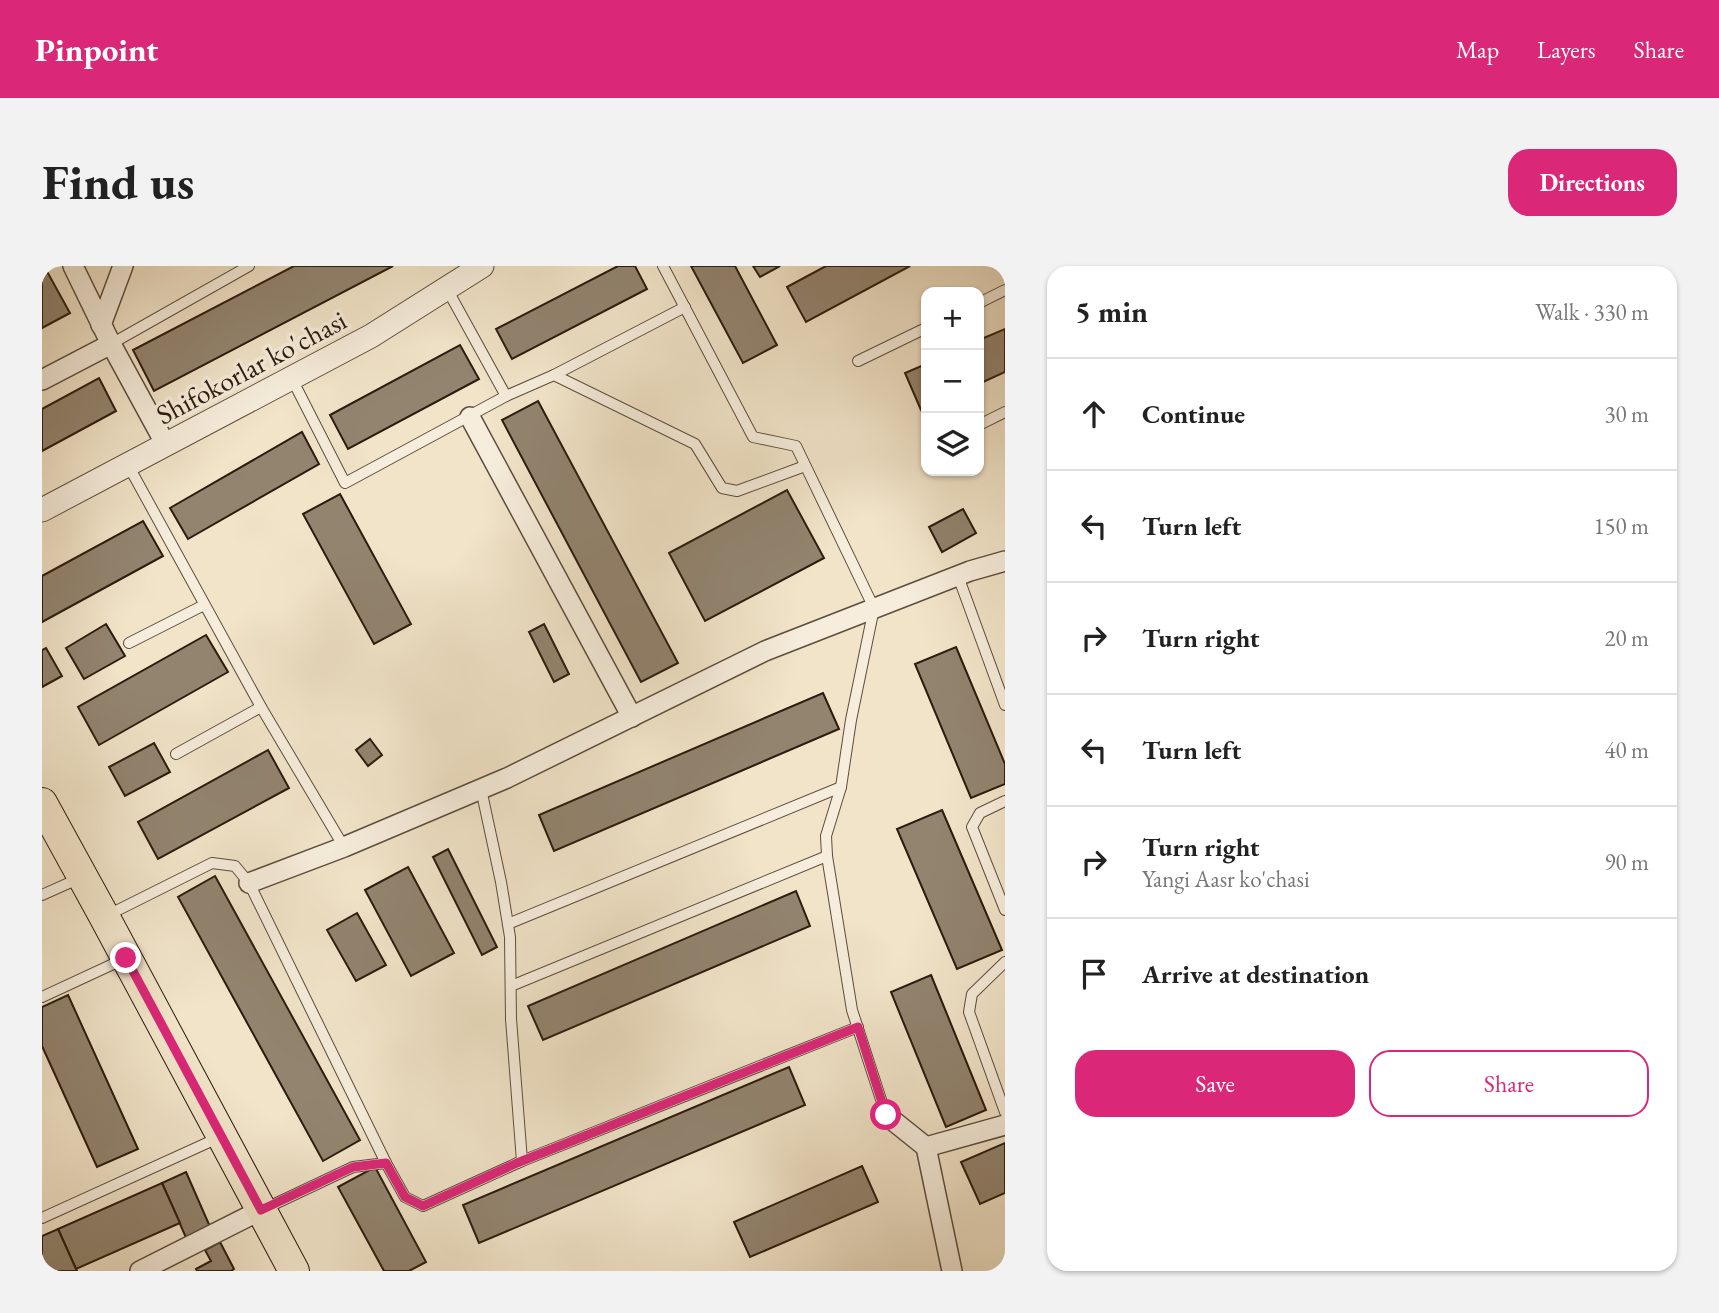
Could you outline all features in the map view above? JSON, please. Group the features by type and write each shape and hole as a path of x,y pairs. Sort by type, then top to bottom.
{"main road":[{"path":"45,816 83,877 294,1271"}],"street":[{"path":"73,266 101,325 166,445"},
{"path":"101,325 123,266"},
{"name":"Shifokorlar ko'chasi","path":"42,510 371,337 482,266"},
{"path":"42,380 111,344"},
{"path":"470,417 632,717"},
{"path":"248,883 344,847 507,778 765,651 958,576 1005,561"},
{"path":"886,1115 926,1147 952,1271"},
{"path":"926,1147 1005,1125"},
{"path":"140,1271 261,1210"}],"lane":[{"path":"111,344 249,266"},
{"path":"663,266 753,436 796,446 874,608 851,720 841,787 826,836 852,1010 886,1115"},
{"path":"446,289 506,396"},
{"path":"984,300 1005,290"},
{"path":"292,379 345,483 506,396 554,375 685,307"},
{"path":"858,361 921,330"},
{"path":"554,375 695,444 722,488 737,491 805,466"},
{"path":"984,422 1005,412"},
{"path":"128,465 261,707 344,847"},
{"path":"958,576 1005,705"},
{"path":"129,643 204,605"},
{"path":"176,754 261,707"},
{"path":"508,924 841,787"},
{"path":"481,789 510,937 511,1019 522,1161 517,1163"},
{"path":"1005,801 980,813 972,827 1005,910"},
{"path":"510,986 827,856"},
{"path":"104,916 212,863 235,866 248,883 386,1163 405,1197 423,1206 517,1163 858,1027"},
{"path":"42,895 83,877"},
{"path":"42,996 126,958"},
{"path":"1005,962 972,994 969,1012 1005,1112"},
{"path":"42,1218 222,1136"},
{"path":"261,1210 353,1167 386,1163"}],"building":[{"path":"42,266 70,313 42,328"},
{"path":"294,266 393,266 154,391 133,350"},
{"path":"618,266 635,266 647,289 512,359 496,329"},
{"path":"691,266 735,266 777,345 743,363"},
{"path":"753,266 780,266 760,277"},
{"path":"826,266 910,266 806,322 787,287"},
{"path":"1005,329 1005,372 984,382 984,350 984,338"},
{"path":"460,345 479,379 348,449 330,415"},
{"path":"921,366 921,410 905,373"},
{"path":"99,378 116,411 42,451 42,409"},
{"path":"538,401 678,663 641,682 502,420"},
{"path":"302,432 319,464 188,539 170,508"},
{"path":"787,490 824,558 705,621 669,553"},
{"path":"340,494 411,624 374,644 303,514"},
{"path":"963,509 976,533 942,552 929,527"},
{"path":"143,521 163,556 42,622 42,576"},
{"path":"106,624 125,656 84,679 66,648"},
{"path":"544,624 569,674 554,682 529,632"},
{"path":"206,635 228,672 99,745 78,707"},
{"path":"956,647 1005,764 1005,784 971,798 915,664"},
{"path":"46,648 62,676 42,687 42,650"},
{"path":"823,693 839,729 554,851 539,815"},
{"path":"370,739 382,755 368,766 356,750"},
{"path":"154,743 170,772 125,796 109,767"},
{"path":"268,750 289,788 158,859 138,822"},
{"path":"942,810 1002,950 957,969 897,829"},
{"path":"448,849 497,947 482,955 433,857"},
{"path":"408,867 454,953 411,976 365,890"},
{"path":"215,876 360,1140 323,1161 178,897"},
{"path":"796,891 810,926 543,1040 528,1006"},
{"path":"357,913 386,965 356,981 327,930"},
{"path":"931,975 986,1110 946,1127 891,992"},
{"path":"68,995 138,1149 97,1167 42,1046 42,1007"},
{"path":"789,1067 805,1105 479,1243 463,1205"},
{"path":"1005,1143 1005,1193 980,1204 961,1162"},
{"path":"862,1166 878,1202 750,1257 734,1222"},
{"path":"375,1167 426,1262 409,1271 384,1271 338,1187"},
{"path":"186,1172 211,1229 187,1240 162,1183"},
{"path":"162,1183 180,1223 76,1269 58,1229"},
{"path":"58,1229 77,1271 42,1271 42,1236"},
{"path":"220,1242 234,1269 197,1271 196,1269 211,1261 205,1250"}],"route":[{"path":"126,958 261,1210 353,1167 386,1163 405,1197 423,1206 517,1163 858,1027 886,1115"}]}
